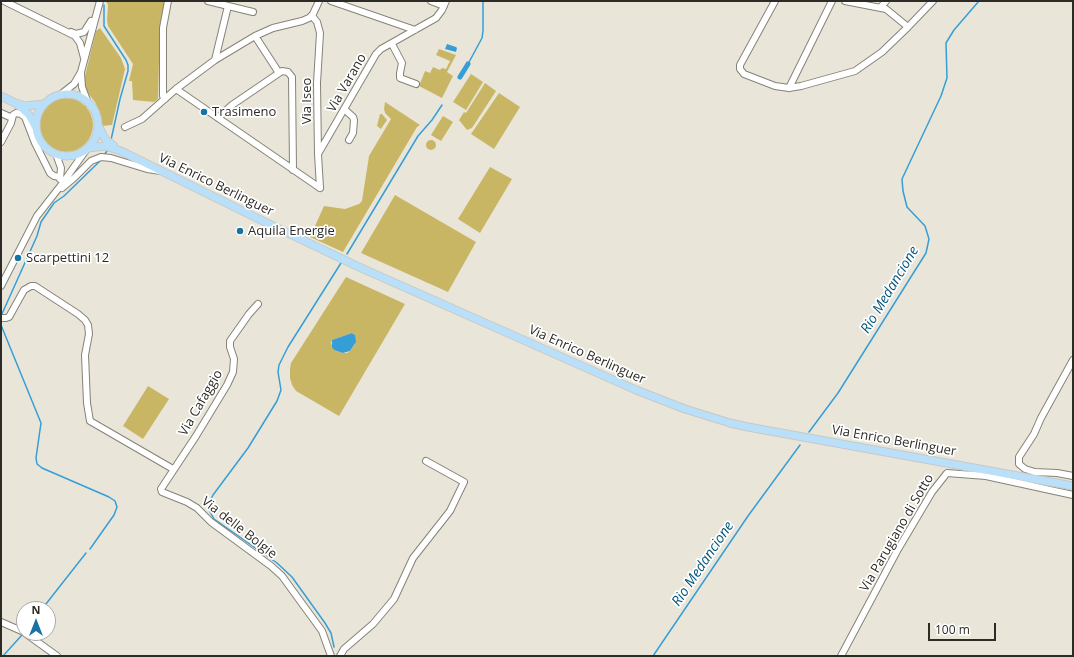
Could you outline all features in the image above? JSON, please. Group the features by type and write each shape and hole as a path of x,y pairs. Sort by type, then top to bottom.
{"main road":[{"path":"36,128 38,115 44,104 51,99 60,95 75,95 88,103"},
{"path":"1,96 15,103 26,106 44,104"},
{"path":"15,103 29,115 42,144 56,154"},
{"name":"Via Enrico Berlinguer","path":"88,103 95,112 98,125 105,139 121,151"},
{"path":"87,149 95,137 98,125"},
{"name":"Via Enrico Berlinguer","path":"56,154 70,156 87,149 106,146 121,151 267,223 359,266 652,397 685,409 730,423 1073,486"}],"street":[{"path":"4,1 75,36 80,43 84,60"},
{"path":"60,95 74,84 81,72 100,1"},
{"path":"165,99 163,96 163,28 168,1"},
{"path":"208,1 253,12"},
{"path":"125,127 142,119 176,89 215,60 255,36 273,28 305,21 312,16 319,1"},
{"path":"332,1 415,30"},
{"path":"431,1 445,3"},
{"path":"775,1 740,69 743,73 756,79 779,87 789,88 855,72 882,52 933,1"},
{"path":"789,88 832,1"},
{"path":"845,1 866,3 881,7 888,10 908,27"},
{"path":"881,7 886,1"},
{"name":"Via Varano","path":"318,154 376,54 436,18 440,14 445,3"},
{"path":"215,60 228,6"},
{"path":"67,32 76,34 84,32 97,11"},
{"name":"Via Iseo","path":"293,170 320,188 317,83 320,33 317,22 312,16"},
{"path":"255,36 279,73"},
{"path":"392,44 402,63 400,78 416,84"},
{"path":"218,118 232,104 279,73 286,71 290,73 292,76 293,170"},
{"path":"81,72 82,87 88,103"},
{"path":"176,89 293,170"},
{"path":"344,110 351,115 354,120 353,133 349,140"},
{"path":"1,113 12,118"},
{"path":"1,142 14,114 21,114 25,117 35,143 50,173 54,176 60,177"},
{"path":"2,284 37,216 87,149"},
{"path":"56,154 60,164 60,177 56,192"},
{"path":"56,192 74,178 91,161 101,157 111,158 147,169 162,171"},
{"path":"1,318 9,317 24,290 31,286 35,286 85,320 88,325 89,334 85,355 87,403 90,421 173,469"},
{"name":"Via Cafaggio","path":"173,469 196,436 227,385 233,372 234,359 230,347 230,341 258,304"},
{"path":"1073,360 1041,418 1034,434 1019,457 1019,464 1025,469 1035,472 1056,473 1073,476"},
{"path":"340,656 346,647 373,624 394,599 413,558 450,510 464,482 426,461"},
{"name":"Via delle Bolgie","path":"173,469 160,489 162,492 187,502 197,508 211,522 271,566 282,576 322,631 331,656"},
{"name":"Via Parugiano di Sotto","path":"841,656 897,550 932,492 947,472 986,476 1073,495"},
{"path":"1,622 16,629"},
{"path":"36,641 57,656"}],"shaded area":[{"path":"106,1 165,1 160,24 158,99 154,102 133,100 132,81 129,81 133,64 108,26 108,5"},
{"path":"100,28 121,58 125,69 112,125 102,126 100,113 95,102 85,89 84,80 96,31"},
{"path":"439,49 456,55 447,72 453,76 442,98 419,86 425,71 430,73 433,67 440,70 442,68 446,69 450,61 436,55"},
{"path":"471,74 483,82 466,110 453,102"},
{"path":"485,83 496,91 472,128 467,130 459,120 464,112 466,113"},
{"path":"499,93 520,107 494,149 471,134"},
{"path":"66,98 76,100 85,106 91,115 93,125 91,135 85,144 76,150 66,152 56,150 47,144 41,135 39,125 41,115 47,106 56,100"},
{"path":"385,102 420,125 417,127 343,252 310,237 324,206 345,209 359,204 362,201 369,156 391,119 385,113"},
{"path":"380,114 382,114 387,120 381,129 377,126"},
{"path":"443,116 453,122 441,141 431,135"},
{"path":"429,140 433,140 435,141 435,149 429,150 426,147 426,143"},
{"path":"490,167 512,179 480,233 458,219"},
{"path":"395,195 476,242 448,292 361,253"},
{"path":"346,277 405,304 339,416 296,391 290,378 291,363","holes":["352,333 354,334 355,344 350,351 343,353 334,350 331,343 332,340"]},
{"path":"148,386 169,399 143,439 123,426"}],"water":[{"path":"447,44 456,47 456,52 445,49"},
{"path":"352,333 355,335 356,342 350,351 343,353 334,350 332,347 332,340"}],"waterway":[{"path":"468,64 482,38 483,1"},
{"name":"Rio Medancione","path":"809,432 838,393 926,253 929,239 925,226 907,207 902,179 941,96 947,78 946,43 954,30 979,1"},
{"path":"104,5 104,26 128,65 128,71 111,140"},
{"path":"460,77 468,64"},
{"path":"347,254 418,136 432,120 442,105"},
{"path":"104,155 107,151"},
{"path":"1,316 37,236 41,222 54,203 64,196 100,161"},
{"path":"334,647 331,633 292,577 277,563 214,519 208,505 213,495 248,448 277,401 281,390 278,372 279,365 288,347 341,263"},
{"path":"1,325 41,423 36,458 37,464 42,468 115,501 117,507 114,515 90,549"},
{"name":"Rio Medancione","path":"653,656 748,516 800,445"},
{"path":"48,601 86,553"},
{"path":"3,656 17,641"}],"place":[{"name":"Trasimeno","path":"204,112"},
{"name":"Aquila Energie","path":"240,231"},
{"name":"Scarpettini 12","path":"18,258"}]}
